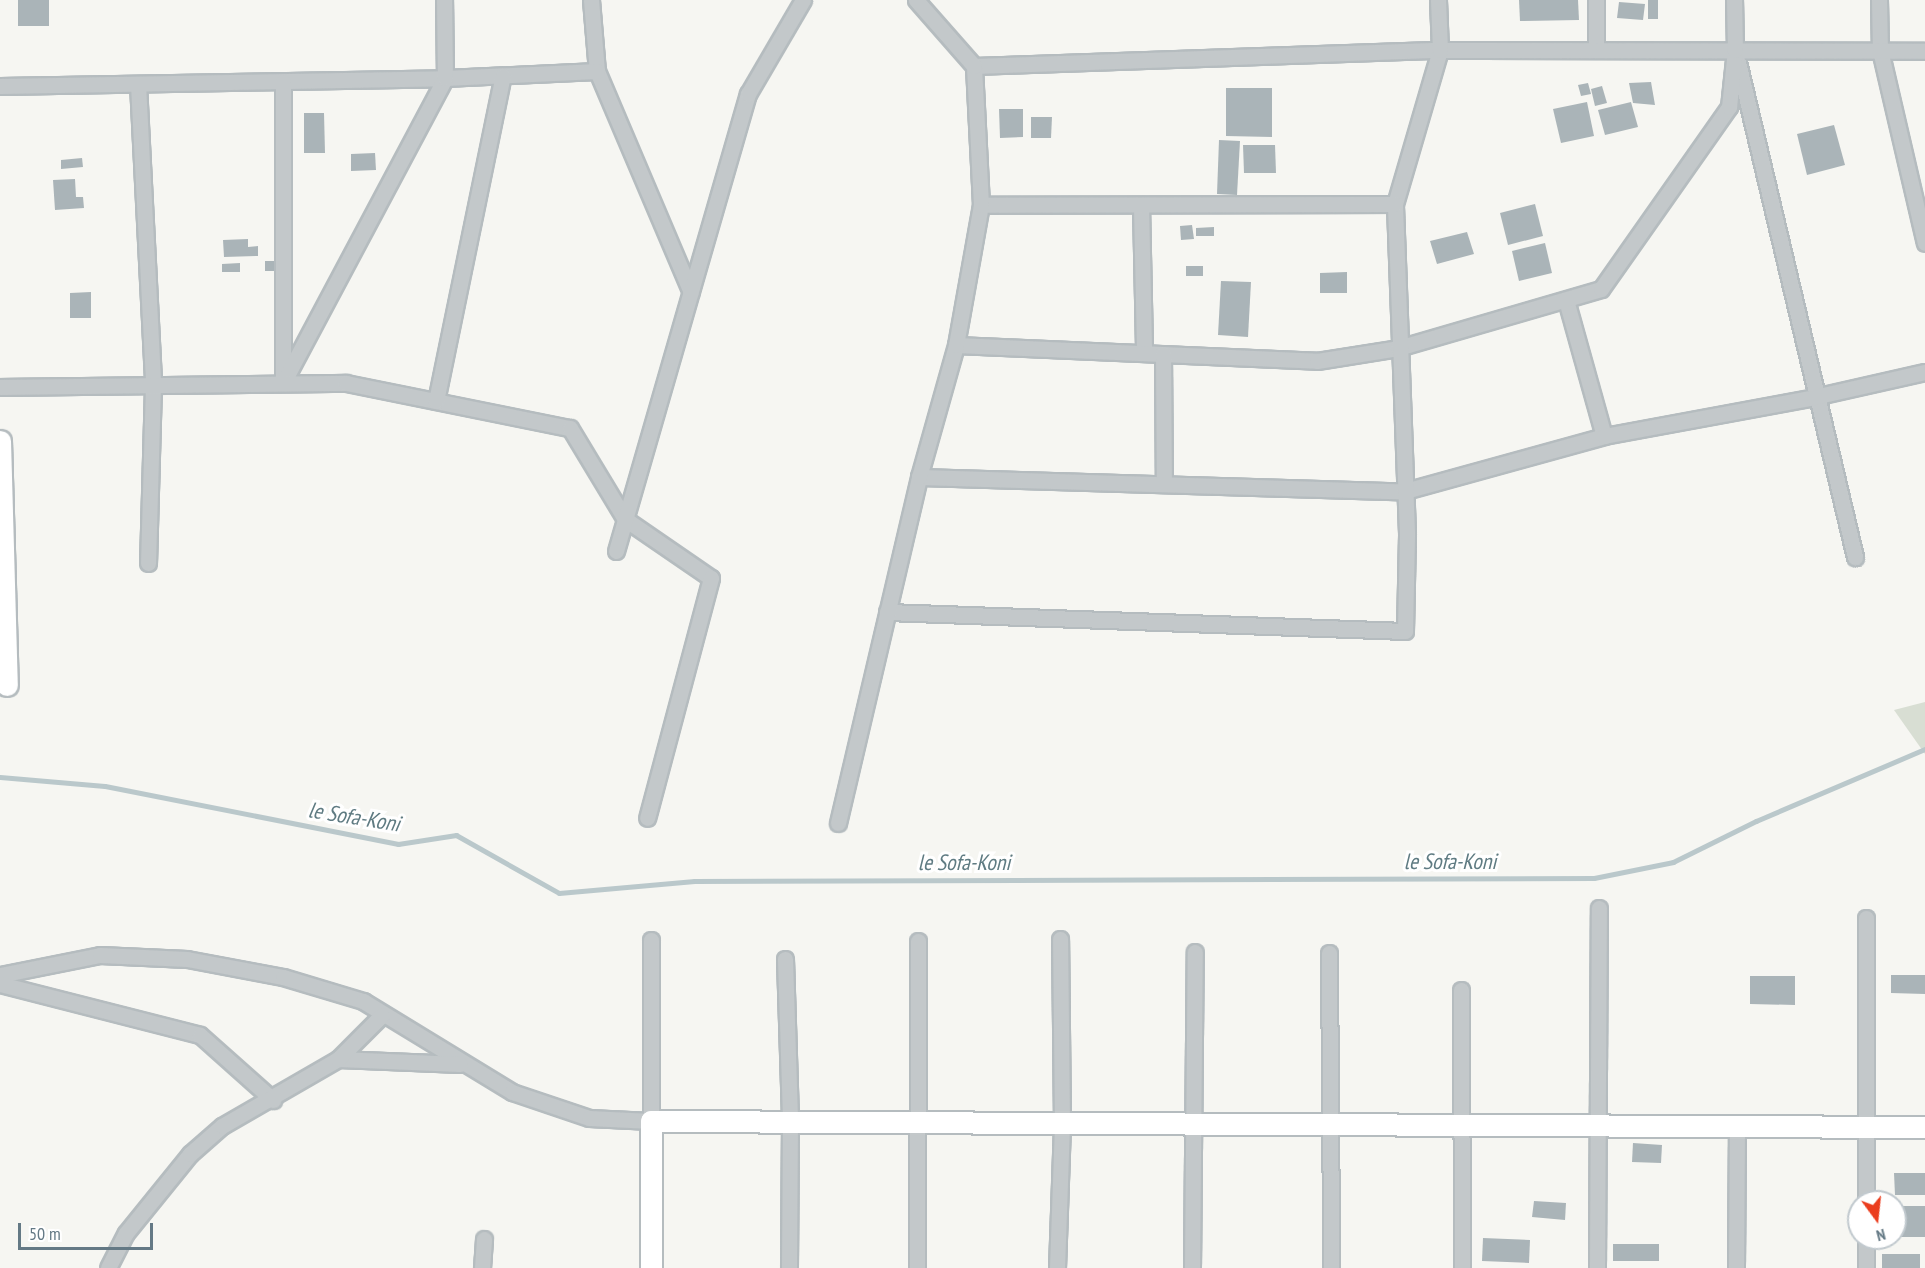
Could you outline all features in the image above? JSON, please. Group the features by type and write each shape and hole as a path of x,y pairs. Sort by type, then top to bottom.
{"street":[{"path":"283,383 445,78 444,0"},
{"path":"591,0 597,71 691,292"},
{"path":"616,551 748,94 804,0"},
{"path":"838,823 920,477 956,345 981,205 974,66 916,0"},
{"path":"887,612 1405,631 1405,491 1398,348 1395,204 1440,50 1438,0"},
{"path":"1596,0 1596,49"},
{"path":"956,345 1317,361 1398,348 1601,290 1729,107 1735,50 1734,0"},
{"path":"1879,0 1880,50 1925,243"},
{"path":"974,66 1440,50 1925,51"},
{"path":"1735,50 1814,397 1855,557"},
{"path":"0,86 445,78 597,71"},
{"path":"436,401 503,76"},
{"path":"283,82 283,383"},
{"path":"138,84 153,385 148,563"},
{"path":"981,205 1395,204"},
{"path":"1141,205 1144,353"},
{"path":"1566,300 1604,436"},
{"path":"1163,354 1164,484"},
{"path":"920,477 1405,491 1604,436 1814,397 1925,372"},
{"path":"0,387 346,383 570,428 625,519 711,578 647,818"},
{"path":"0,441 7,685"},
{"path":"1597,1268 1599,908"},
{"path":"1866,918 1866,1190"},
{"path":"1057,1268 1062,1123 1060,939"},
{"path":"651,940 651,1268"},
{"path":"917,1268 920,1122 918,941"},
{"path":"1192,1268 1196,952"},
{"path":"1329,952 1333,1124 1331,1268"},
{"path":"0,975 100,954 187,959 283,977 363,1001 382,1015 512,1092 589,1118 790,1122 1925,1127"},
{"path":"785,959 790,1122 789,1268"},
{"path":"0,984 200,1035 273,1100"},
{"path":"1461,990 1462,1268"},
{"path":"108,1268 126,1233 190,1154 222,1126 273,1100 338,1059 382,1015"},
{"path":"338,1059 463,1064"},
{"path":"1736,1268 1737,1125"},
{"path":"482,1268 484,1239"},
{"path":"1866,1250 1866,1268"}],"shaded area":[{"path":"1925,702 1925,754 1894,710"}],"building":[{"path":"18,0 49,0 49,26 18,26"},
{"path":"1519,0 1578,0 1579,20 1520,21"},
{"path":"1648,0 1658,0 1658,19 1648,19"},
{"path":"1619,2 1645,4 1643,20 1617,18"},
{"path":"1651,82 1655,105 1633,103 1629,83"},
{"path":"1588,83 1591,94 1581,96 1578,85"},
{"path":"1602,86 1607,103 1595,106 1591,89"},
{"path":"1226,88 1272,88 1272,137 1226,136"},
{"path":"1587,102 1594,136 1561,143 1553,109"},
{"path":"1631,102 1638,127 1605,135 1598,110"},
{"path":"999,109 1023,109 1023,137 1000,138"},
{"path":"304,113 324,113 325,153 304,153"},
{"path":"1031,117 1052,117 1051,138 1031,138"},
{"path":"1834,125 1845,165 1807,175 1797,134"},
{"path":"1219,140 1240,141 1237,195 1217,194"},
{"path":"1243,145 1275,145 1276,173 1244,173"},
{"path":"375,153 376,170 351,171 351,154"},
{"path":"82,158 83,167 61,169 61,160"},
{"path":"75,179 76,197 83,197 84,208 55,210 53,180"},
{"path":"1535,204 1543,236 1508,245 1500,213"},
{"path":"1192,225 1194,239 1181,240 1180,226"},
{"path":"1214,227 1214,236 1196,236 1196,228"},
{"path":"1467,232 1474,254 1437,264 1430,241"},
{"path":"248,239 248,247 258,246 258,256 224,257 223,240"},
{"path":"1545,243 1552,273 1519,281 1512,251"},
{"path":"265,261 276,261 275,271 265,271"},
{"path":"240,263 240,272 222,272 222,264"},
{"path":"1186,266 1203,266 1203,276 1186,276"},
{"path":"1347,272 1347,293 1320,293 1320,273"},
{"path":"1221,281 1251,282 1248,337 1218,335"},
{"path":"91,292 91,318 70,318 70,293"},
{"path":"1891,975 1925,975 1925,994 1891,993"},
{"path":"1750,976 1795,976 1795,1005 1750,1004"},
{"path":"1633,1143 1662,1145 1661,1163 1632,1162"},
{"path":"1894,1173 1925,1173 1925,1195 1907,1195 1907,1190 1895,1190"},
{"path":"1534,1201 1566,1203 1565,1220 1532,1217"},
{"path":"1907,1206 1925,1206 1925,1237 1907,1237"},
{"path":"1483,1238 1530,1240 1529,1263 1482,1261"},
{"path":"1613,1244 1659,1244 1659,1261 1613,1261"},
{"path":"1882,1254 1920,1254 1920,1268 1882,1268"}],"waterway":[{"name":"le Sofa-Koni","path":"0,777 105,786 398,844 456,835 559,893 694,881 1594,878 1673,862 1756,821 1925,749"}]}
